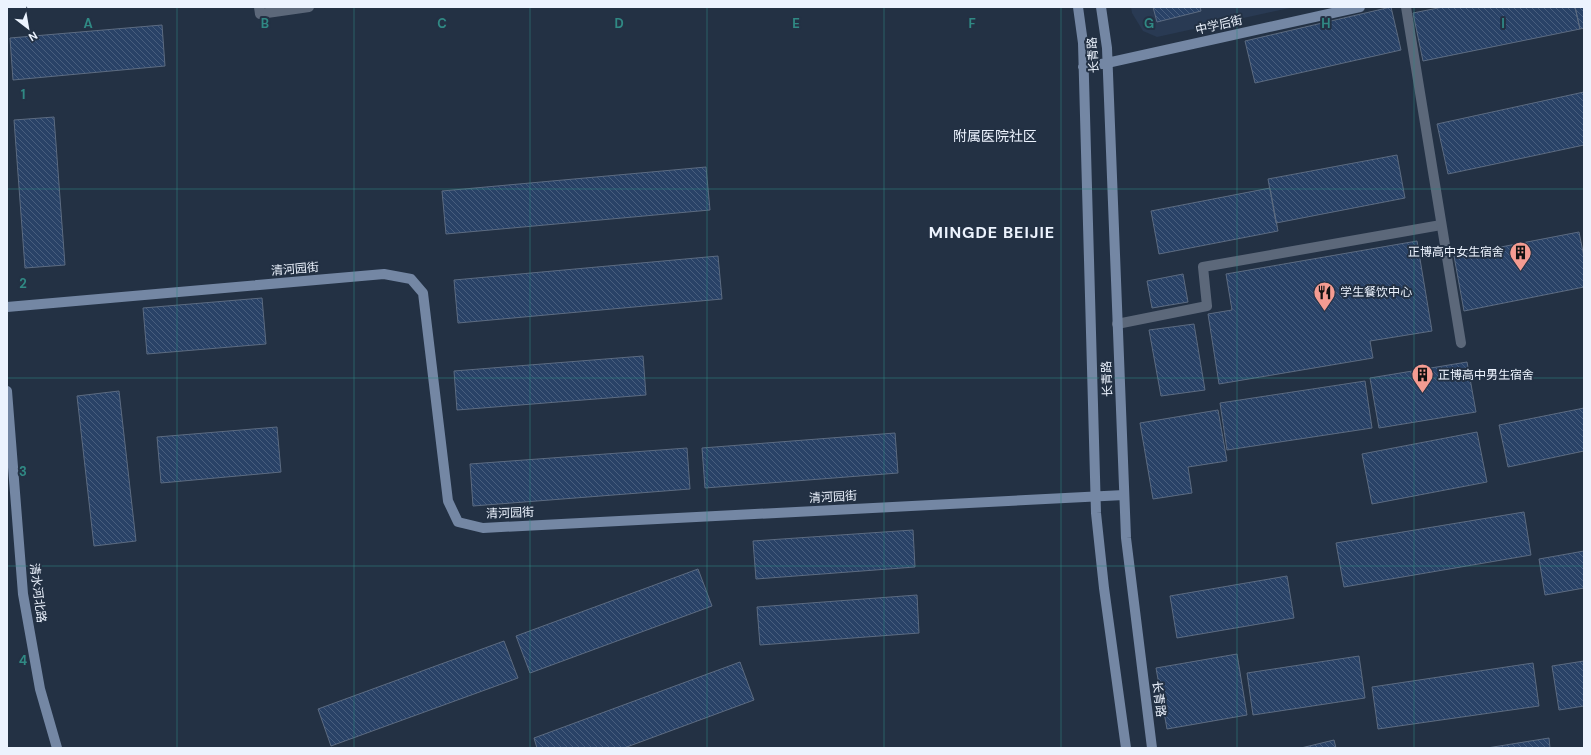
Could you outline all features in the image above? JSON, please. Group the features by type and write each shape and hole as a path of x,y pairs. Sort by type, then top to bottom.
{"street":[{"path":"259,7 260,14 309,7"},
{"name":"长青路","path":"1078,7 1083,44 1096,497 1104,588 1126,748"},
{"name":"长青路","path":"1101,7 1107,48 1126,538 1152,748"},
{"name":"中学后街","path":"1083,67 1360,7"},
{"path":"1406,7 1461,343"},
{"path":"1118,324 1207,306 1203,267 1441,225"},
{"name":"清河园街","path":"7,307 384,274 411,279 422,293 448,501 458,522 483,528 1124,495"},
{"name":"清水河北路","path":"7,391 23,594 40,689 57,748"}],"shaded area":[{"path":"1131,7 1294,7 1157,37 1143,31 1132,13"}],"building":[{"path":"1153,7 1200,7 1201,11 1157,22"},
{"path":"1391,7 1401,50 1255,83 1245,41"},
{"path":"1443,7 1575,7 1580,29 1423,61 1413,13"},
{"path":"1575,7 1584,7 1584,28 1580,29"},
{"path":"162,25 165,66 13,80 10,38"},
{"path":"1584,92 1584,145 1448,174 1437,124"},
{"path":"54,117 65,265 25,268 14,120"},
{"path":"1397,155 1405,198 1276,223 1268,179"},
{"path":"706,167 710,210 446,234 442,191"},
{"path":"1270,188 1278,231 1159,254 1151,211"},
{"name":"正博高中女生宿舍","path":"1579,232 1584,257 1584,287 1464,311 1454,256"},
{"name":"学生餐饮中心","path":"1417,241 1432,331 1370,341 1373,358 1219,384 1208,314 1232,310 1226,274"},
{"path":"718,256 722,299 458,323 454,280"},
{"path":"1183,274 1188,302 1152,308 1147,281"},
{"path":"262,298 266,344 147,354 143,308"},
{"path":"1194,324 1205,390 1161,396 1149,330"},
{"path":"643,356 646,395 457,410 454,371"},
{"name":"正博高中男生宿舍","path":"1467,362 1476,412 1379,428 1370,378"},
{"path":"1365,381 1372,428 1227,450 1220,403"},
{"path":"119,391 136,541 94,546 77,396"},
{"path":"1584,408 1584,451 1508,467 1499,425"},
{"path":"1218,410 1227,461 1188,467 1192,493 1153,499 1140,423"},
{"path":"277,427 281,472 161,483 157,437"},
{"path":"1477,432 1487,482 1372,504 1362,454"},
{"path":"895,433 898,473 705,488 702,448"},
{"path":"687,448 690,489 473,506 470,464"},
{"path":"1524,512 1531,555 1344,587 1336,543"},
{"path":"913,530 915,567 756,579 753,541"},
{"path":"1584,551 1584,588 1545,595 1539,559"},
{"path":"698,569 712,606 530,673 516,636"},
{"path":"1287,576 1294,618 1177,638 1170,596"},
{"path":"917,595 919,633 760,645 757,607"},
{"path":"504,641 518,678 331,746 318,709"},
{"path":"1237,654 1247,715 1167,729 1156,668"},
{"path":"1359,656 1365,698 1253,715 1247,673"},
{"path":"1584,661 1584,706 1559,710 1552,666"},
{"path":"740,662 754,700 624,748 537,748 534,738"},
{"path":"1533,663 1539,706 1378,729 1372,687"},
{"path":"1549,738 1550,748 1487,748"},
{"path":"1334,740 1336,748 1301,748"}],"place":[{"name":"正博高中女生宿舍","path":"1520,272"},
{"name":"学生餐饮中心","path":"1325,312"},
{"name":"正博高中男生宿舍","path":"1423,394"}],"district":[{"name":"附属医院社区","path":"995,136"},
{"name":"MINGDE BEIJIE","path":"992,232"}]}
